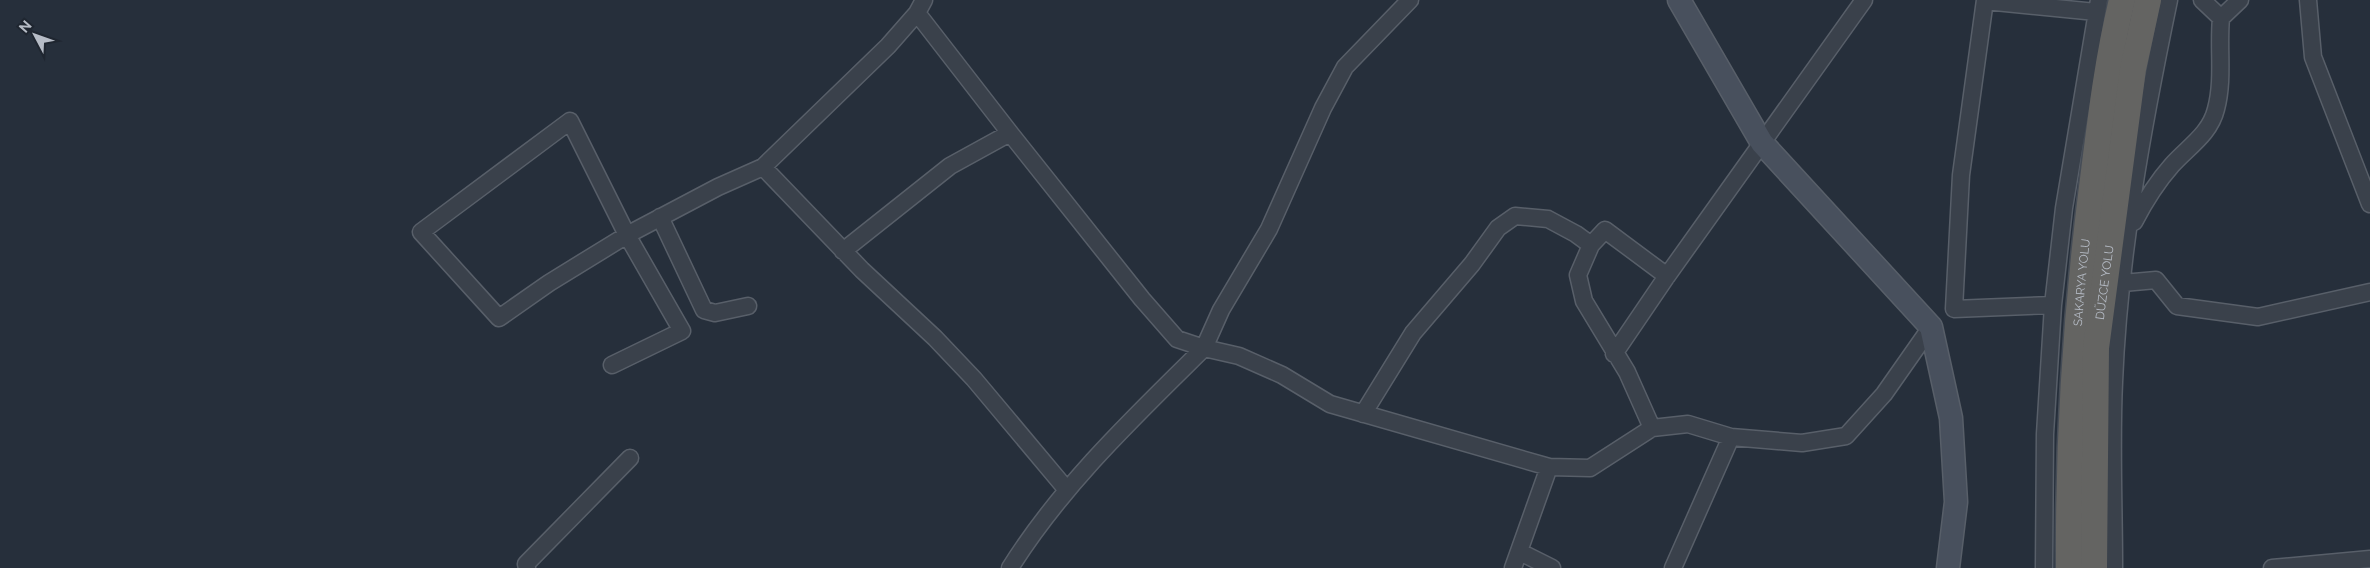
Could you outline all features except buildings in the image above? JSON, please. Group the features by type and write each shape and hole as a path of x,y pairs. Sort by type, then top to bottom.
{"highway":[{"name":"SAKARYA YOLU","path":"2069,568 2071,403 2079,299 2102,105 2122,0"},
{"name":"DÜZCE YOLU","path":"2094,568 2096,348 2134,69 2148,0"}],"main road":[{"path":"1667,0 1696,32"},
{"path":"1679,0 1762,143 1931,327 1951,418 1956,502 1948,568"}],"street":[{"path":"1010,568 1032,534 1066,490 1204,348 1220,310 1269,228 1323,108 1345,67 1410,0"},
{"path":"1614,354 1667,276 1864,0"},
{"path":"2044,568 2044,434 2054,304 2064,208 2098,6 1985,0 1962,175 1954,308 2054,304"},
{"path":"2114,568 2114,382 2123,283 2146,111 2169,0"},
{"path":"2129,233 2150,192 2173,164 2204,135 2216,110 2221,71 2221,18 2202,0"},
{"path":"2221,18 2240,0"},
{"path":"2308,0 2313,57 2370,204"},
{"path":"612,365 682,331 627,235 570,121 421,232 499,318 549,283 627,235 660,216 763,167 881,53 921,6 1010,133 1177,339 1248,360 1282,375 1330,404 1549,467 1590,468 1652,428 1688,424 1731,437 1802,443 1846,436 1884,394 1931,327"},
{"path":"844,251 950,166 1010,133"},
{"path":"763,167 844,251 935,338 974,379 1066,490"},
{"path":"660,216 704,310 715,313 748,306"},
{"path":"1363,414 1413,332 1472,264 1498,228 1515,216 1548,219 1576,234 1591,246"},
{"path":"1652,428 1627,372 1614,354 1584,301 1578,275 1591,246 1605,230 1667,276"},
{"path":"2123,283 2156,280 2178,306 2258,317 2370,292"},
{"path":"1673,568 1731,437"},
{"path":"528,568 526,564 630,458"},
{"path":"1513,568 1549,467"},
{"path":"1520,552 1552,568"},
{"path":"2272,568 2370,559"}]}
